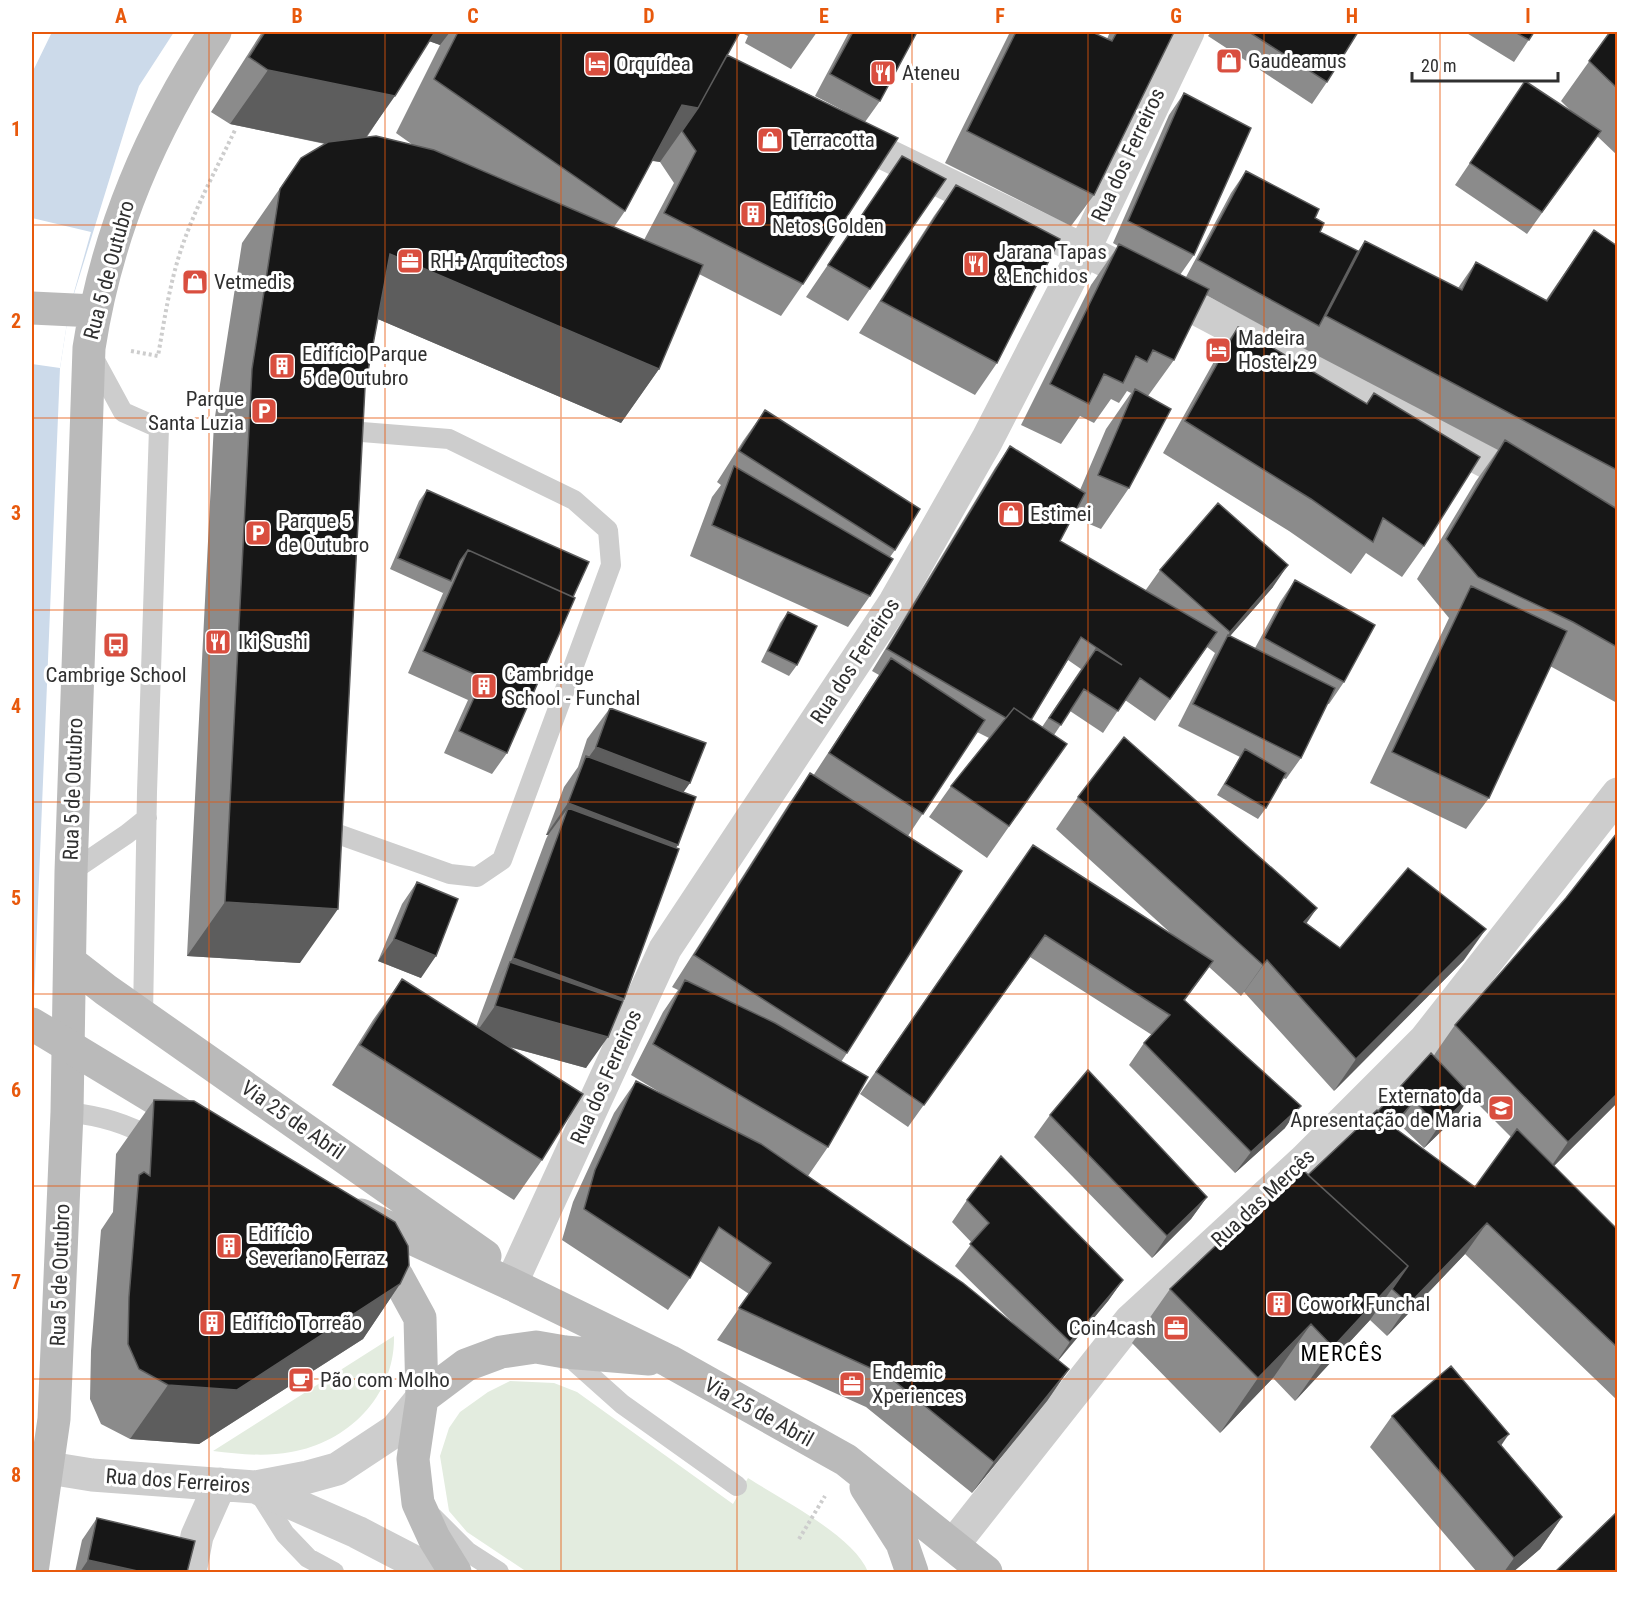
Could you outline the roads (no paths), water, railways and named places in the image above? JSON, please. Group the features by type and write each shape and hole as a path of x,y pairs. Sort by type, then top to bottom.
{"main road":[{"name":"Rua 5 de Outubro","path":"32,1572 40,1468 55,1407 67,1112 71,872 89,348 94,311 134,180 179,87 215,32"},
{"path":"32,308 94,311"},
{"name":"Via 25 de Abril","path":"70,962 486,1257 511,1284"},
{"path":"32,1024 216,1135"},
{"name":"Via 25 de Abril","path":"422,1398 420,1318 397,1276 362,1227 334,1203 511,1284 669,1361 851,1463 986,1572"},
{"path":"455,1572 434,1538 418,1503 413,1459 422,1398 466,1365 501,1352 536,1347 565,1352 669,1361"},
{"path":"851,1463 902,1543 912,1572"}],"street":[{"name":"Rua dos Ferreiros","path":"511,1284 664,949 895,602 987,440 1188,32"},
{"path":"826,125 1083,249 1555,498"},
{"name":"Rua das Mercês","path":"953,1545 1130,1321 1305,1160 1425,1040 1617,794"},
{"name":"Rua dos Ferreiros","path":"40,1468 92,1475 255,1487 337,1469 396,1430 422,1398"},
{"path":"190,1572 197,1536 220,1484"},
{"path":"255,1487 357,1532 434,1572"}],"lane":[{"path":"89,348 123,411 159,428 143,1015"},
{"path":"308,823 450,874 477,877 501,860 610,565 608,530 574,500 449,439 329,429"},
{"path":"71,872 128,834 147,818"},
{"path":"67,1112 111,1118 132,1126 158,1142"},
{"path":"565,1352 622,1404 737,1486"},
{"path":"255,1487 285,1534 308,1558 334,1572"},
{"path":"418,1503 468,1552 499,1572"}],"water":[{"path":"52,32 174,32 139,86 69,310 60,368 32,1049 32,73"}],"place":[{"name":"Gaudeamus","path":"1229,61"},
{"name":"Orquídea","path":"597,64"},
{"name":"Ateneu","path":"883,73"},
{"name":"Terracotta","path":"770,140"},
{"name":"Edifício Netos Golden","path":"753,214"},
{"name":"RH+ Arquitectos","path":"410,261"},
{"name":"Jarana Tapas & Enchidos","path":"976,264"},
{"name":"Vetmedis","path":"195,282"},
{"name":"Madeira Hostel 29","path":"1218,350"},
{"name":"Edifício Parque 5 de Outubro","path":"282,366"},
{"name":"Parque Santa Luzia","path":"264,411"},
{"name":"Estimei","path":"1011,514"},
{"name":"Parque 5 de Outubro","path":"258,533"},
{"name":"Iki Sushi","path":"218,642"},
{"name":"Cambrige School","path":"116,645"},
{"name":"Cambridge School - Funchal","path":"484,686"},
{"name":"Externato da Apresentação de Maria","path":"1501,1108"},
{"name":"Edifício Severiano Ferraz","path":"229,1246"},
{"name":"Cowork Funchal","path":"1279,1304"},
{"name":"Edifício Torreão","path":"212,1323"},
{"name":"Coin4cash","path":"1176,1328"},
{"name":"Pão com Molho","path":"301,1380"},
{"name":"Endemic Xperiences","path":"852,1384"}],"district":[{"name":"MERCÊS","path":"1342,1353"}]}
